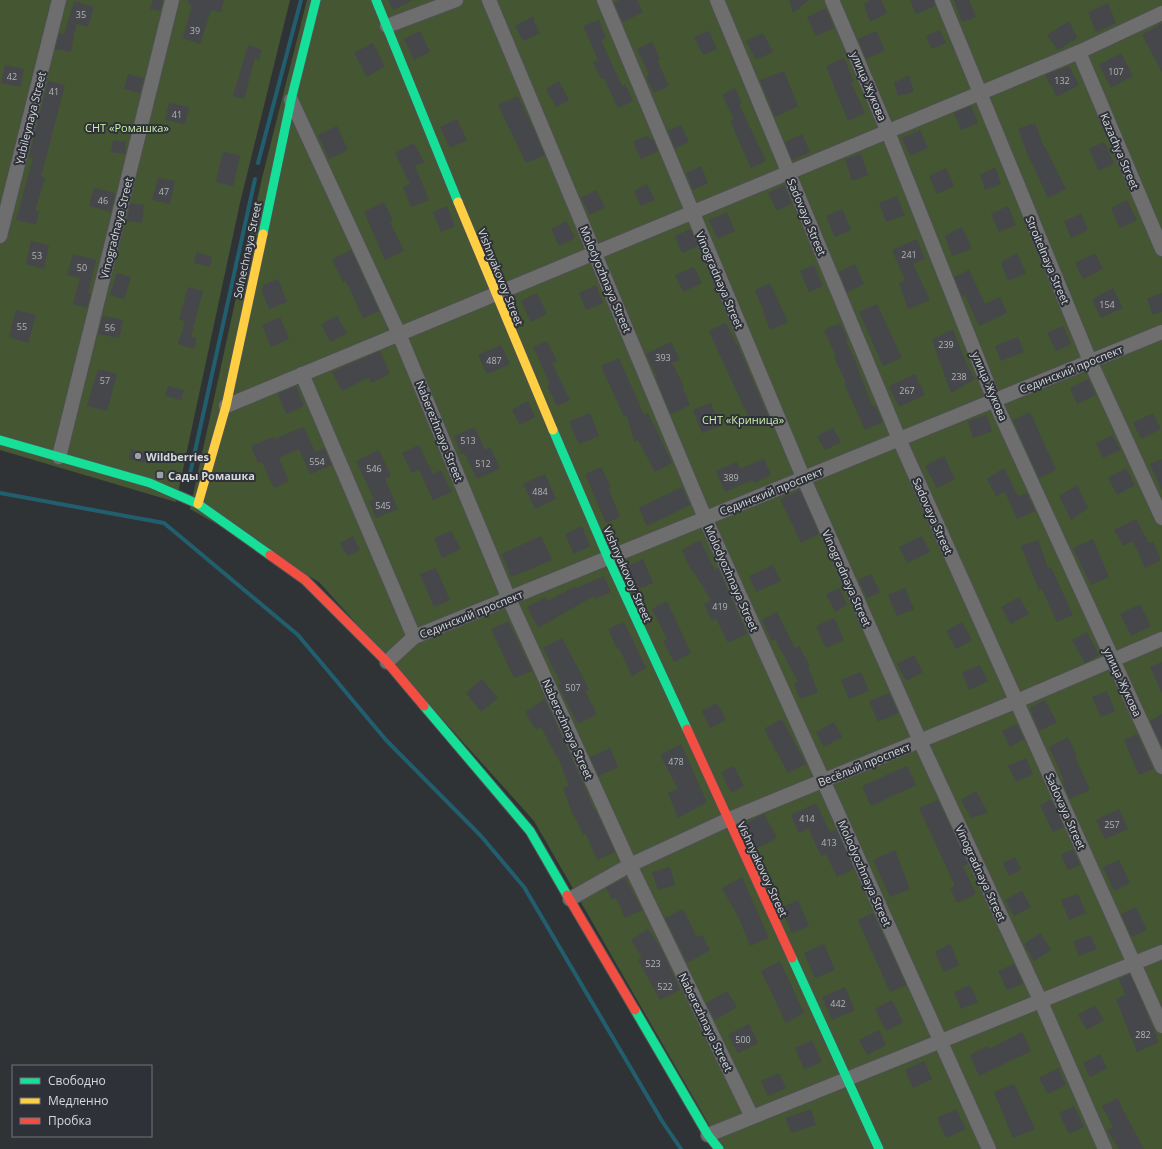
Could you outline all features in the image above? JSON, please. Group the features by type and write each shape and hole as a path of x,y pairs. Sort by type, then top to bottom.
{"street":[{"name":"Yubileynaya Street","path":"0,236 59,0"},
{"name":"Vinogradnaya Street","path":"59,457 172,0"},
{"name":"Solnechnaya Street","path":"198,504 226,406 291,100 316,0"},
{"name":"Vishnyakovoy Street","path":"376,0 494,294 608,558 879,1149"},
{"path":"387,26 456,0"},
{"name":"Molodyozhnaya Street","path":"489,0 705,518 989,1149"},
{"name":"Vinogradnaya Street","path":"604,0 691,212 803,477 920,741 1041,1002 1105,1149"},
{"name":"Sadovaya Street","path":"717,0 899,439 1162,1026"},
{"name":"улица Жукова","path":"832,0 888,132 994,400 1162,767"},
{"name":"Stroitelnaya Street","path":"942,0 978,92 1090,361 1162,518"},
{"path":"226,406 691,212 888,132 978,92 1079,52 1162,13"},
{"name":"Kazachya Street","path":"1079,52 1162,249"},
{"name":"Naberezhnaya Street","path":"291,100 400,334 509,599 630,865 752,1117"},
{"name":"Сединский проспект","path":"386,662 414,636 509,599 803,477 1162,332"},
{"path":"302,374 414,636"},
{"path":"0,440 150,483 198,504 305,580 386,662 530,831 708,1135 718,1149"},
{"name":"Весёлый проспект","path":"570,899 630,865 727,820 1017,701 1112,659 1162,639"},
{"path":"708,1135 940,1043 1162,952"}],"green space":[{"name":"СНТ «Ромашка»","path":"0,0 290,0 240,203 176,502 0,450"},
{"name":"СНТ «Криница»","path":"307,0 1162,0 1162,1149 723,1149 534,821 319,582 190,509 262,178"}],"building":[{"path":"153,0 163,0 160,11 150,9"},
{"path":"188,0 224,0 221,12 211,10 200,44 183,38 192,5 188,4"},
{"path":"388,0 413,0 393,10"},
{"path":"620,0 637,0 643,12 623,22 614,3"},
{"path":"789,0 809,0 793,13"},
{"path":"871,0 881,0 887,13 870,22 864,4"},
{"path":"910,0 934,0 935,6 916,14"},
{"path":"954,0 969,0 976,17 962,22"},
{"path":"74,1 94,7 88,27 76,24 71,52 55,49 59,34 64,35"},
{"path":"1108,3 1116,23 1096,32 1088,12"},
{"path":"826,8 834,28 816,36 807,17"},
{"path":"534,16 534,21 540,33 523,41 515,26"},
{"path":"599,20 606,38 601,40 622,86 625,84 633,101 618,108 604,78 601,79 593,62 598,60 583,26"},
{"path":"1069,21 1077,38 1058,50 1047,35"},
{"path":"1162,23 1162,72 1142,35"},
{"path":"940,30 946,43 932,49 926,36"},
{"path":"420,31 430,52 414,60 404,39"},
{"path":"709,31 717,49 703,55 694,37"},
{"path":"876,31 885,50 866,59 858,39"},
{"path":"763,33 773,52 756,60 746,41"},
{"path":"652,42 660,59 657,60 669,86 654,93 646,77 649,75 637,49"},
{"path":"373,43 385,66 367,77 354,53"},
{"path":"248,45 262,50 259,60 255,58 244,99 233,96"},
{"path":"1121,53 1133,76 1111,88 1099,65"},
{"path":"844,58 854,81 851,82 865,113 848,121 826,66"},
{"path":"5,65 24,69 20,87 1,83"},
{"path":"1069,66 1079,85 1057,97 1045,75"},
{"path":"784,71 798,106 775,117 760,80"},
{"path":"128,74 144,78 140,93 124,89"},
{"path":"909,75 914,92 898,96 894,83"},
{"path":"48,81 65,85 41,177 45,178 35,210 39,211 36,224 16,220 33,158 29,157"},
{"path":"559,81 569,100 556,107 546,89"},
{"path":"735,88 742,103 739,104 766,161 751,168 730,121 734,119 722,95"},
{"path":"518,96 545,155 526,163 498,105"},
{"path":"169,103 189,107 185,124 165,120"},
{"path":"971,106 978,123 961,130 954,113"},
{"path":"457,119 467,140 450,148 440,127"},
{"path":"1035,123 1044,147 1066,189 1048,198 1027,153 1018,129"},
{"path":"681,125 689,142 675,148 668,131"},
{"path":"337,126 348,150 329,159 318,135"},
{"path":"920,130 928,148 910,156 902,138"},
{"path":"802,134 810,152 792,160 785,142"},
{"path":"648,135 650,140 653,139 658,151 641,159 633,142"},
{"path":"113,140 126,142 125,154 111,152"},
{"path":"1104,142 1114,163 1099,171 1089,149"},
{"path":"414,143 424,162 415,166 429,200 411,207 403,187 410,184 395,153"},
{"path":"223,151 240,156 233,186 216,182"},
{"path":"861,154 868,175 852,181 845,159"},
{"path":"701,166 708,183 693,190 686,173"},
{"path":"995,167 1001,184 985,190 980,175"},
{"path":"946,168 954,186 937,194 929,176"},
{"path":"158,178 175,181 170,204 152,200"},
{"path":"647,184 655,200 641,206 634,191"},
{"path":"784,185 792,203 777,211 768,193"},
{"path":"94,188 115,193 111,212 89,206"},
{"path":"596,190 605,207 590,215 581,198"},
{"path":"897,196 905,215 886,222 879,203"},
{"path":"1127,200 1137,220 1120,228 1111,208"},
{"path":"384,202 393,220 390,222 404,251 385,260 364,212"},
{"path":"130,203 144,205 142,223 127,221"},
{"path":"447,206 455,226 441,232 433,212"},
{"path":"1008,206 1016,225 999,232 991,214"},
{"path":"842,209 851,230 835,237 826,216"},
{"path":"727,212 735,231 718,239 709,220"},
{"path":"1081,214 1088,230 1071,238 1064,221"},
{"path":"566,221 575,238 559,246 551,229"},
{"path":"962,227 972,249 952,256 945,236"},
{"path":"690,229 698,246 682,253 675,236"},
{"path":"917,239 925,259 913,264 930,300 908,309 899,283 905,280 892,250"},
{"path":"31,241 49,245 44,269 26,264"},
{"path":"351,250 379,311 363,318 346,281 343,282 332,259"},
{"path":"197,252 212,257 210,267 194,263"},
{"path":"1017,253 1026,273 1008,281 1001,262"},
{"path":"1095,253 1103,269 1083,279 1075,263"},
{"path":"73,254 96,260 88,293 91,294 87,308 73,304 80,278 67,275"},
{"path":"855,264 864,284 847,292 839,272"},
{"path":"814,265 823,286 809,292 800,271"},
{"path":"694,267 702,283 683,292 675,275"},
{"path":"969,270 985,304 1000,297 1007,313 979,326 965,295 962,296 954,277"},
{"path":"117,273 131,277 124,299 110,295"},
{"path":"278,279 287,302 269,309 262,292 263,285"},
{"path":"770,283 788,322 770,330 755,290"},
{"path":"596,285 603,303 586,310 579,293"},
{"path":"188,287 203,291 191,337 197,338 194,349 178,344 185,321 179,319"},
{"path":"1113,288 1123,308 1101,318 1092,299"},
{"path":"537,293 547,314 531,322 521,301"},
{"path":"1162,293 1162,312 1153,315 1147,299"},
{"path":"877,304 902,358 883,366 859,312"},
{"path":"16,310 36,315 28,343 9,337"},
{"path":"103,316 123,320 119,338 98,334"},
{"path":"337,316 347,333 330,342 321,324"},
{"path":"280,317 289,339 271,347 262,325"},
{"path":"726,323 737,344 770,421 753,427 709,331"},
{"path":"840,323 848,340 846,341 858,367 873,407 875,406 883,422 865,430 844,383 846,382 834,357 836,356 824,330"},
{"path":"1063,326 1071,344 1056,351 1047,333"},
{"path":"953,329 966,363 975,379 951,393 932,340"},
{"path":"1018,337 1024,352 1001,361 995,346"},
{"path":"547,341 557,361 552,363 570,400 557,406 547,386 550,384 533,347"},
{"path":"671,342 680,360 672,363 684,386 682,386 690,405 671,414 656,378 657,377 646,354"},
{"path":"501,345 510,364 487,374 478,355"},
{"path":"380,351 390,374 371,383 369,377 342,391 332,372"},
{"path":"619,358 644,415 648,413 672,463 655,472 638,440 634,442 627,415 624,417 601,366"},
{"path":"98,369 117,374 107,411 87,406"},
{"path":"915,374 925,395 899,407 889,386"},
{"path":"1088,379 1096,395 1077,404 1070,388"},
{"path":"168,386 184,390 181,400 165,396"},
{"path":"296,386 304,406 286,414 278,394"},
{"path":"528,401 535,417 520,425 512,410"},
{"path":"711,403 720,426 702,433 693,410"},
{"path":"1030,412 1056,470 1039,478 1013,420"},
{"path":"590,413 599,436 579,444 569,422"},
{"path":"1153,413 1161,429 1141,439 1133,423"},
{"path":"987,415 992,431 973,438 968,421"},
{"path":"304,427 315,452 324,448 332,465 310,474 299,449 279,458 289,481 274,488 262,462 258,463 251,446"},
{"path":"475,427 485,450 490,447 500,468 477,479 464,453 461,454 454,436"},
{"path":"833,428 841,442 825,450 817,436"},
{"path":"1112,435 1121,450 1103,458 1096,443"},
{"path":"419,445 433,474 441,470 452,492 433,500 419,470 412,473 402,453"},
{"name":"Wildberries","path":"131,449 147,453 144,463 129,459"},
{"path":"379,450 391,476 385,479 398,509 376,518 369,501 374,499 356,461"},
{"path":"944,456 955,479 937,488 925,466"},
{"path":"764,459 771,475 754,483 752,480 725,492 716,471 737,462 740,469"},
{"path":"1162,459 1162,491 1150,464"},
{"path":"601,467 611,487 608,488 620,517 606,523 585,474"},
{"path":"1004,468 1018,496 1027,493 1035,511 1017,519 1005,492 996,496 987,479"},
{"path":"1126,468 1135,485 1117,495 1108,478"},
{"path":"545,474 556,499 535,509 523,484"},
{"path":"1077,485 1088,508 1071,520 1059,496"},
{"path":"682,487 690,505 647,526 639,508"},
{"path":"800,490 819,534 801,543 780,499"},
{"path":"1136,519 1149,543 1153,542 1161,560 1145,568 1133,541 1123,546 1114,530"},
{"path":"582,526 590,546 574,554 565,534"},
{"path":"451,531 461,549 442,558 434,538"},
{"path":"353,536 360,550 347,556 340,543"},
{"path":"541,536 552,560 511,577 502,554"},
{"path":"922,536 930,552 907,563 899,547"},
{"path":"1093,539 1109,577 1091,585 1073,548"},
{"path":"700,540 715,570 718,568 747,634 728,643 716,618 712,621 704,604 711,600 693,571 692,572 682,550"},
{"path":"1038,540 1048,568 1051,567 1073,615 1057,622 1042,589 1039,590 1021,546"},
{"path":"643,559 653,583 636,590 625,567"},
{"path":"773,565 781,581 756,592 749,576"},
{"path":"436,568 450,600 434,607 420,574"},
{"path":"871,574 880,592 867,598 858,580"},
{"path":"604,576 611,592 595,599 594,596 538,628 527,607 546,597 548,601 575,586 576,588"},
{"path":"839,588 847,605 835,612 826,594"},
{"path":"905,588 914,609 897,616 888,595"},
{"path":"1019,597 1029,614 1011,624 1001,607"},
{"path":"667,601 691,653 674,662 663,641 667,639 652,609"},
{"path":"1140,604 1151,626 1131,636 1120,614"},
{"path":"777,612 795,648 799,646 810,666 808,667 818,692 800,699 794,684 798,682 775,639 772,641 762,620"},
{"path":"834,618 844,640 826,648 816,626"},
{"path":"508,621 532,671 514,678 491,629"},
{"path":"624,622 646,668 632,676 608,629"},
{"path":"962,622 972,640 956,649 946,631"},
{"path":"1087,632 1099,655 1085,663 1072,640"},
{"path":"562,638 589,689 585,691 597,714 578,724 558,685 561,683 543,648"},
{"path":"914,655 923,672 906,681 897,664"},
{"path":"1162,662 1162,693 1150,667"},
{"path":"980,665 988,681 969,690 962,673"},
{"path":"861,672 869,691 849,699 841,680"},
{"path":"482,679 498,698 481,712 466,693"},
{"path":"1107,691 1115,711 1101,717 1092,697"},
{"path":"889,693 898,713 878,722 869,701"},
{"path":"545,699 594,810 595,809 615,852 597,860 586,834 584,835 572,813 563,788 569,786 557,755 556,756 541,727 536,730 525,712"},
{"path":"1045,700 1057,722 1039,731 1030,708"},
{"path":"717,703 726,720 710,728 702,711"},
{"path":"1162,714 1162,747 1150,721"},
{"path":"782,719 806,764 788,773 764,729"},
{"path":"834,722 842,737 824,747 816,732"},
{"path":"1017,724 1024,739 1010,747 1002,731"},
{"path":"1137,734 1153,769 1139,775 1124,740"},
{"path":"1068,737 1077,756 1075,757 1090,790 1070,799 1062,781 1064,780 1049,747"},
{"path":"681,744 707,802 678,818 668,793 678,789 660,755"},
{"path":"610,748 618,767 599,776 590,757"},
{"path":"1026,758 1033,774 1016,782 1008,766"},
{"path":"734,766 744,786 731,793 721,772"},
{"path":"907,766 916,785 871,806 862,786"},
{"path":"976,791 988,813 971,818 961,800"},
{"path":"938,800 968,864 963,866 976,894 957,903 950,888 955,886 919,808"},
{"path":"1051,800 1064,827 1053,832 1040,805"},
{"path":"816,803 830,832 836,829 854,869 837,877 826,854 821,856 808,828 799,833 791,815"},
{"path":"1119,809 1128,829 1105,839 1096,820"},
{"path":"764,814 777,838 754,850 743,825"},
{"path":"1073,849 1080,865 1068,870 1061,855"},
{"path":"895,850 910,889 890,897 873,860"},
{"path":"1015,857 1021,870 1009,876 1003,863"},
{"path":"1119,860 1130,883 1114,891 1103,867"},
{"path":"670,867 675,885 658,890 652,872"},
{"path":"742,877 769,938 750,946 739,918 722,888"},
{"path":"625,878 642,910 625,918 616,898 612,900 606,888"},
{"path":"1022,891 1031,907 1014,916 1005,900"},
{"path":"1078,894 1086,913 1069,920 1061,900"},
{"path":"798,900 809,926 792,933 781,908"},
{"path":"1136,907 1147,930 1132,937 1121,914"},
{"path":"683,909 697,937 702,935 710,950 687,963 665,918"},
{"path":"873,913 906,985 890,992 858,920"},
{"path":"648,929 662,950 680,990 660,1000 638,960 642,958 631,940"},
{"path":"1040,933 1051,950 1034,961 1024,944"},
{"path":"1090,935 1097,949 1079,956 1073,942"},
{"path":"824,944 835,970 815,978 804,953"},
{"path":"950,944 959,965 944,972 935,952"},
{"path":"780,961 804,1013 786,1023 761,971"},
{"path":"1014,964 1023,984 1007,990 998,971"},
{"path":"1130,974 1159,1042 1137,1052 1116,999 1125,995 1119,979"},
{"path":"970,985 978,1002 961,1009 954,992"},
{"path":"845,987 855,1010 832,1020 822,997"},
{"path":"727,991 737,1007 715,1020 706,1003"},
{"path":"892,1000 903,1022 886,1031 875,1009"},
{"path":"1095,1005 1104,1020 1087,1030 1078,1015"},
{"path":"749,1024 758,1043 738,1053 728,1035"},
{"path":"879,1030 886,1045 867,1055 859,1040"},
{"path":"1022,1032 1031,1051 979,1076 970,1055 988,1046 989,1049"},
{"path":"812,1040 822,1062 804,1069 795,1048"},
{"path":"1100,1054 1107,1068 1090,1077 1083,1063"},
{"path":"924,1061 932,1079 913,1088 905,1070"},
{"path":"1058,1068 1066,1085 1048,1094 1039,1078"},
{"path":"779,1073 786,1088 768,1096 761,1081"},
{"path":"1014,1084 1035,1129 1013,1138 994,1092"},
{"path":"1118,1098 1144,1149 1119,1149 1107,1130 1113,1127 1102,1106"},
{"path":"1074,1106 1084,1127 1069,1134 1059,1113"},
{"path":"811,1109 816,1125 791,1133 785,1118"},
{"path":"956,1109 966,1129 946,1138 937,1118"}],"waterway":[{"path":"258,163 301,0"},
{"path":"190,474 255,179"},
{"path":"0,493 164,523 298,635 386,740 481,836 524,887 662,1121 681,1149"}],"traffic: fast":[{"path":"263,234 291,100 316,0"},
{"path":"376,0 458,202"},
{"path":"553,430 608,558 687,729"},
{"path":"0,440 150,483 198,504 270,555"},
{"path":"424,706 530,831 567,895"},
{"path":"792,958 879,1149"},
{"path":"635,1010 708,1135 719,1149"}],"traffic: slow":[{"path":"458,202 553,430"},
{"path":"198,504 226,406 263,234"}],"traffic: jam":[{"path":"270,555 305,580 387,662 424,706"},
{"path":"687,729 792,958"},
{"path":"567,895 635,1010"}],"place":[{"name":"Wildberries","path":"138,456"},
{"name":"Сады Ромашка","path":"160,475"}]}
